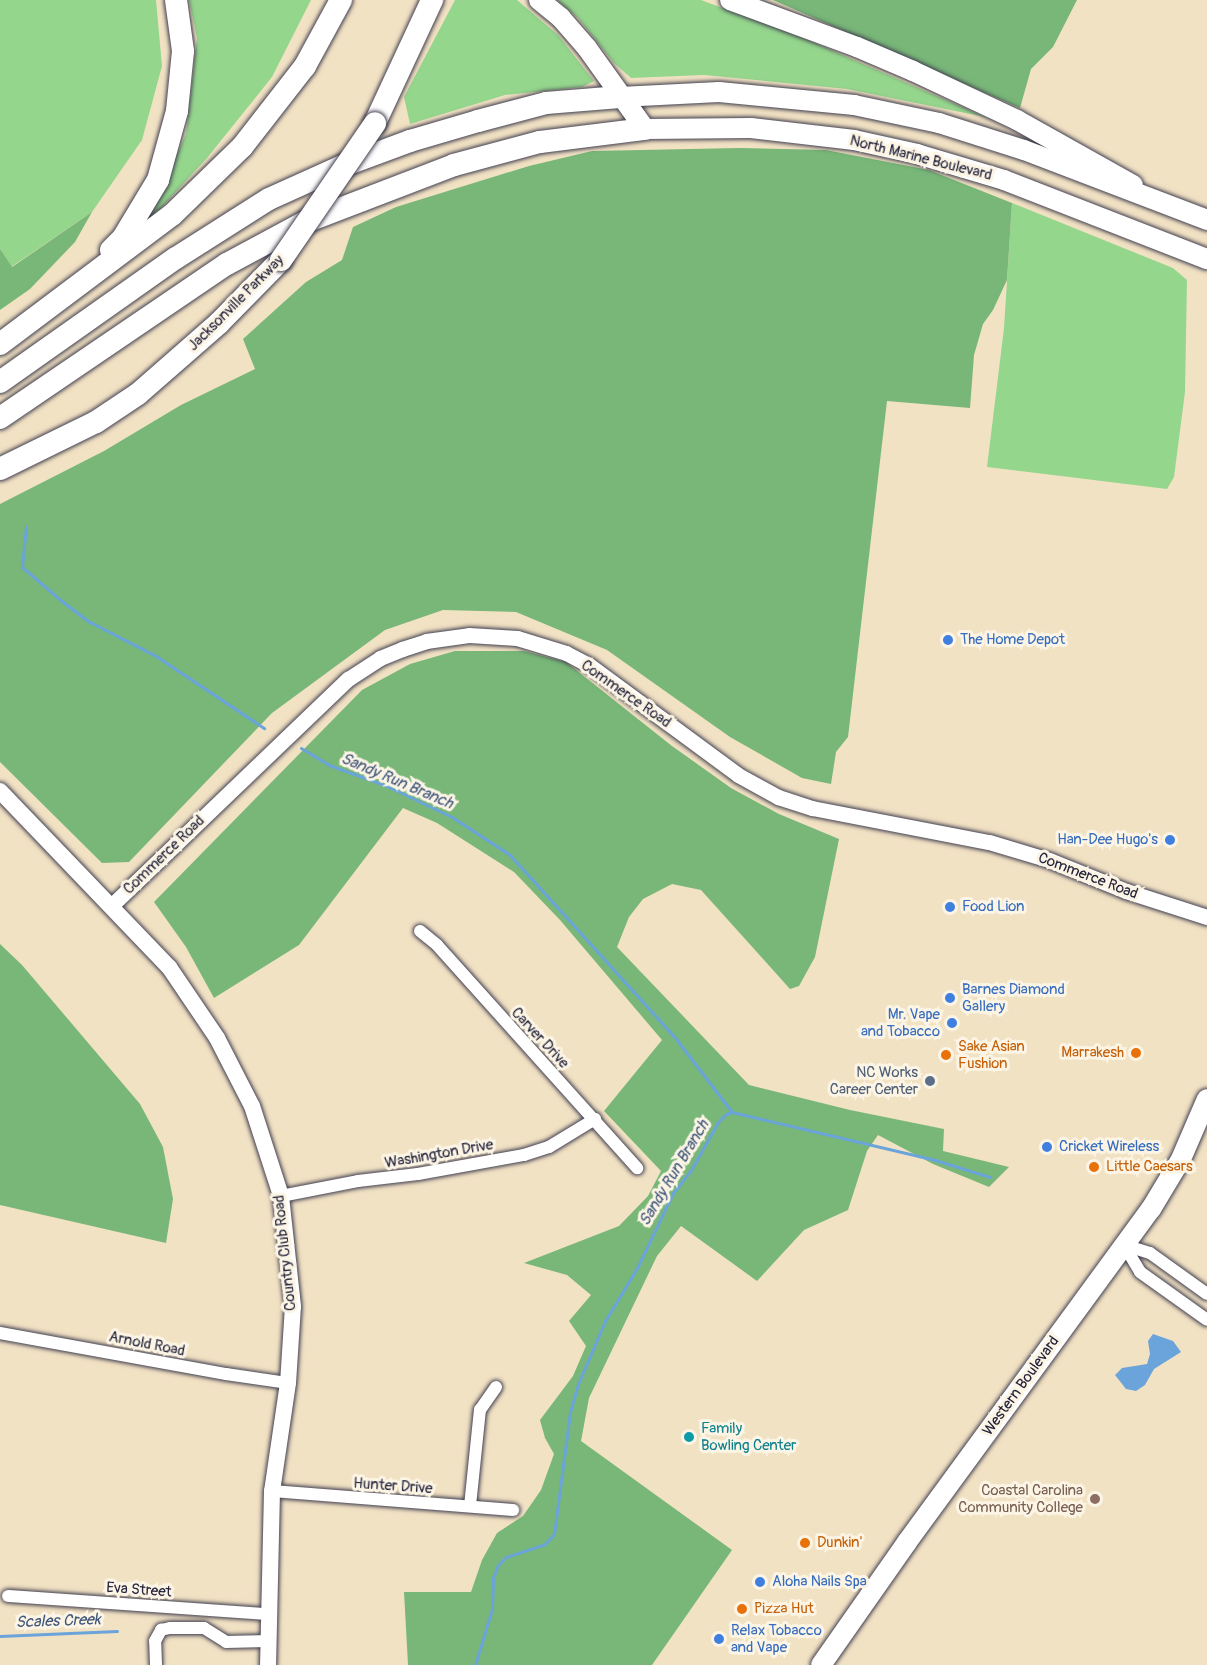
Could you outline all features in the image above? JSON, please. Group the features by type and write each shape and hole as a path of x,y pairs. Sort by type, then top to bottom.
{"highway":[{"path":"60,300 123,238 158,180 177,111 183,51 176,0"},
{"path":"0,344 172,215 242,147 306,66 341,0"},
{"name":"Jacksonville Parkway","path":"0,469 96,422 138,394 219,323 281,260 375,123 432,0"},
{"path":"0,382 176,258 269,199 340,167 410,141 478,121 546,103 620,97"},
{"path":"0,418 227,264 303,223 454,165 540,142 645,129"}],"main road":[{"path":"539,0 561,18 587,48 645,129"},
{"path":"730,0 857,47 913,71 1017,120 1167,204"},
{"path":"620,97 719,92 854,105 939,123 1024,150 1207,219"},
{"name":"North Marine Boulevard","path":"645,129 752,128 854,140 1004,180 1207,259"},
{"name":"Country Club Road","path":"0,791 112,905 169,967 217,1038 252,1106 281,1197 292,1306 288,1383 272,1491 268,1665"},
{"name":"Western Boulevard","path":"821,1665 907,1542 1151,1209 1180,1159 1207,1099"}],"street":[{"name":"Commerce Road","path":"112,905 348,679 380,658 410,646 447,636 478,635 517,638 566,653 589,665 738,775 778,796 812,808 989,842 1049,860 1126,891 1207,917"},
{"name":"Carver Drive","path":"420,931 437,945 519,1040 595,1119 637,1168"},
{"name":"Washington Drive","path":"281,1197 358,1181 418,1174 524,1155 549,1147 595,1119"},
{"path":"1124,1245 1150,1253 1207,1294"},
{"path":"1124,1245 1140,1272 1207,1320"},
{"name":"Arnold Road","path":"0,1333 288,1383"},
{"path":"470,1506 480,1410 496,1387"},
{"name":"Hunter Drive","path":"272,1491 513,1510"},
{"name":"Eva Street","path":"8,1596 268,1614"},
{"path":"156,1665 155,1641 161,1630 170,1628 204,1628 226,1642 268,1641"}],"green space":[{"path":"0,0 156,0 162,66 142,140 92,212 11,267 0,249"},
{"path":"189,0 311,0 272,77 207,158 147,223 186,134 197,38"},
{"path":"455,0 517,0 558,35 594,81 582,87 505,95 410,124 404,97"},
{"path":"557,0 701,0 808,40 985,117 847,89 704,75 631,78 614,63 578,18"},
{"path":"773,0 1077,0 1053,47 1031,69 1020,108"},
{"path":"739,148 826,150 929,170 1012,203 1007,280 993,310 983,324 974,355 970,408 887,401 848,737 836,752 831,784 802,778 730,737 607,650 516,612 443,610 385,630 272,713 129,862 102,863 0,762 0,504 104,451 181,405 255,369 243,339 306,282 342,260 353,227 396,207 529,166 592,151"},
{"path":"1012,203 1173,268 1187,280 1185,392 1174,477 1167,489 987,467 1004,328"},
{"path":"92,212 75,242 30,289 0,310 0,249 12,267"},
{"path":"455,651 524,651 566,662 672,746 731,788 779,814 839,839 815,957 799,986 790,989 701,890 672,884 643,899 629,917 617,947 749,1085 850,1110 944,1129 943,1151 1009,1167 989,1187 933,1164 878,1135 867,1151 848,1210 804,1230 757,1281 681,1226 657,1256 589,1398 581,1441 732,1550 652,1665 408,1665 404,1592 471,1592 482,1560 497,1533 523,1516 541,1490 554,1454 545,1438 540,1420 573,1376 586,1346 569,1321 591,1295 567,1275 524,1263 619,1226 648,1196 661,1171 604,1111 662,1040 560,920 514,872 437,823 403,808 299,945 214,998 186,947 154,902 362,690 410,664"},
{"path":"0,944 22,965 140,1104 163,1147 173,1199 166,1243 0,1205"}],"water":[{"path":"1153,1334 1173,1341 1181,1352 1154,1369 1145,1385 1136,1391 1126,1389 1115,1375 1122,1368 1147,1364 1150,1354 1148,1341"}],"waterway":[{"name":"Sandy Run Branch","path":"26,526 22,567 63,602 90,622 156,656 264,728"},
{"name":"Sandy Run Branch","path":"301,748 329,765 387,786 452,817 510,855 676,1039 732,1112"},
{"path":"732,1112 935,1160 990,1177"},
{"name":"Sandy Run Branch","path":"475,1665 492,1609 493,1578 498,1565 506,1557 545,1544 554,1534 570,1412 578,1384 605,1321 637,1268 673,1193 691,1170 718,1122 726,1114 732,1112"},
{"name":"Scales Creek","path":"0,1636 117,1631"}],"place":[{"name":"The Home Depot","path":"948,640"},
{"name":"Han-Dee Hugo's","path":"1170,840"},
{"name":"Food Lion","path":"950,907"},
{"name":"Barnes Diamond Gallery","path":"950,998"},
{"name":"Mr. Vape and Tobacco","path":"952,1023"},
{"name":"Marrakesh","path":"1136,1053"},
{"name":"Sake Asian Fushion","path":"946,1055"},
{"name":"NC Works Career Center","path":"930,1081"},
{"name":"Cricket Wireless","path":"1047,1147"},
{"name":"Little Caesars","path":"1094,1167"},
{"name":"Family Bowling Center","path":"689,1437"},
{"name":"Coastal Carolina Community College","path":"1095,1499"},
{"name":"Dunkin'","path":"805,1543"},
{"name":"Aloha Nails Spa","path":"760,1582"},
{"name":"Pizza Hut","path":"742,1609"},
{"name":"Relax Tobacco and Vape","path":"719,1639"}]}
